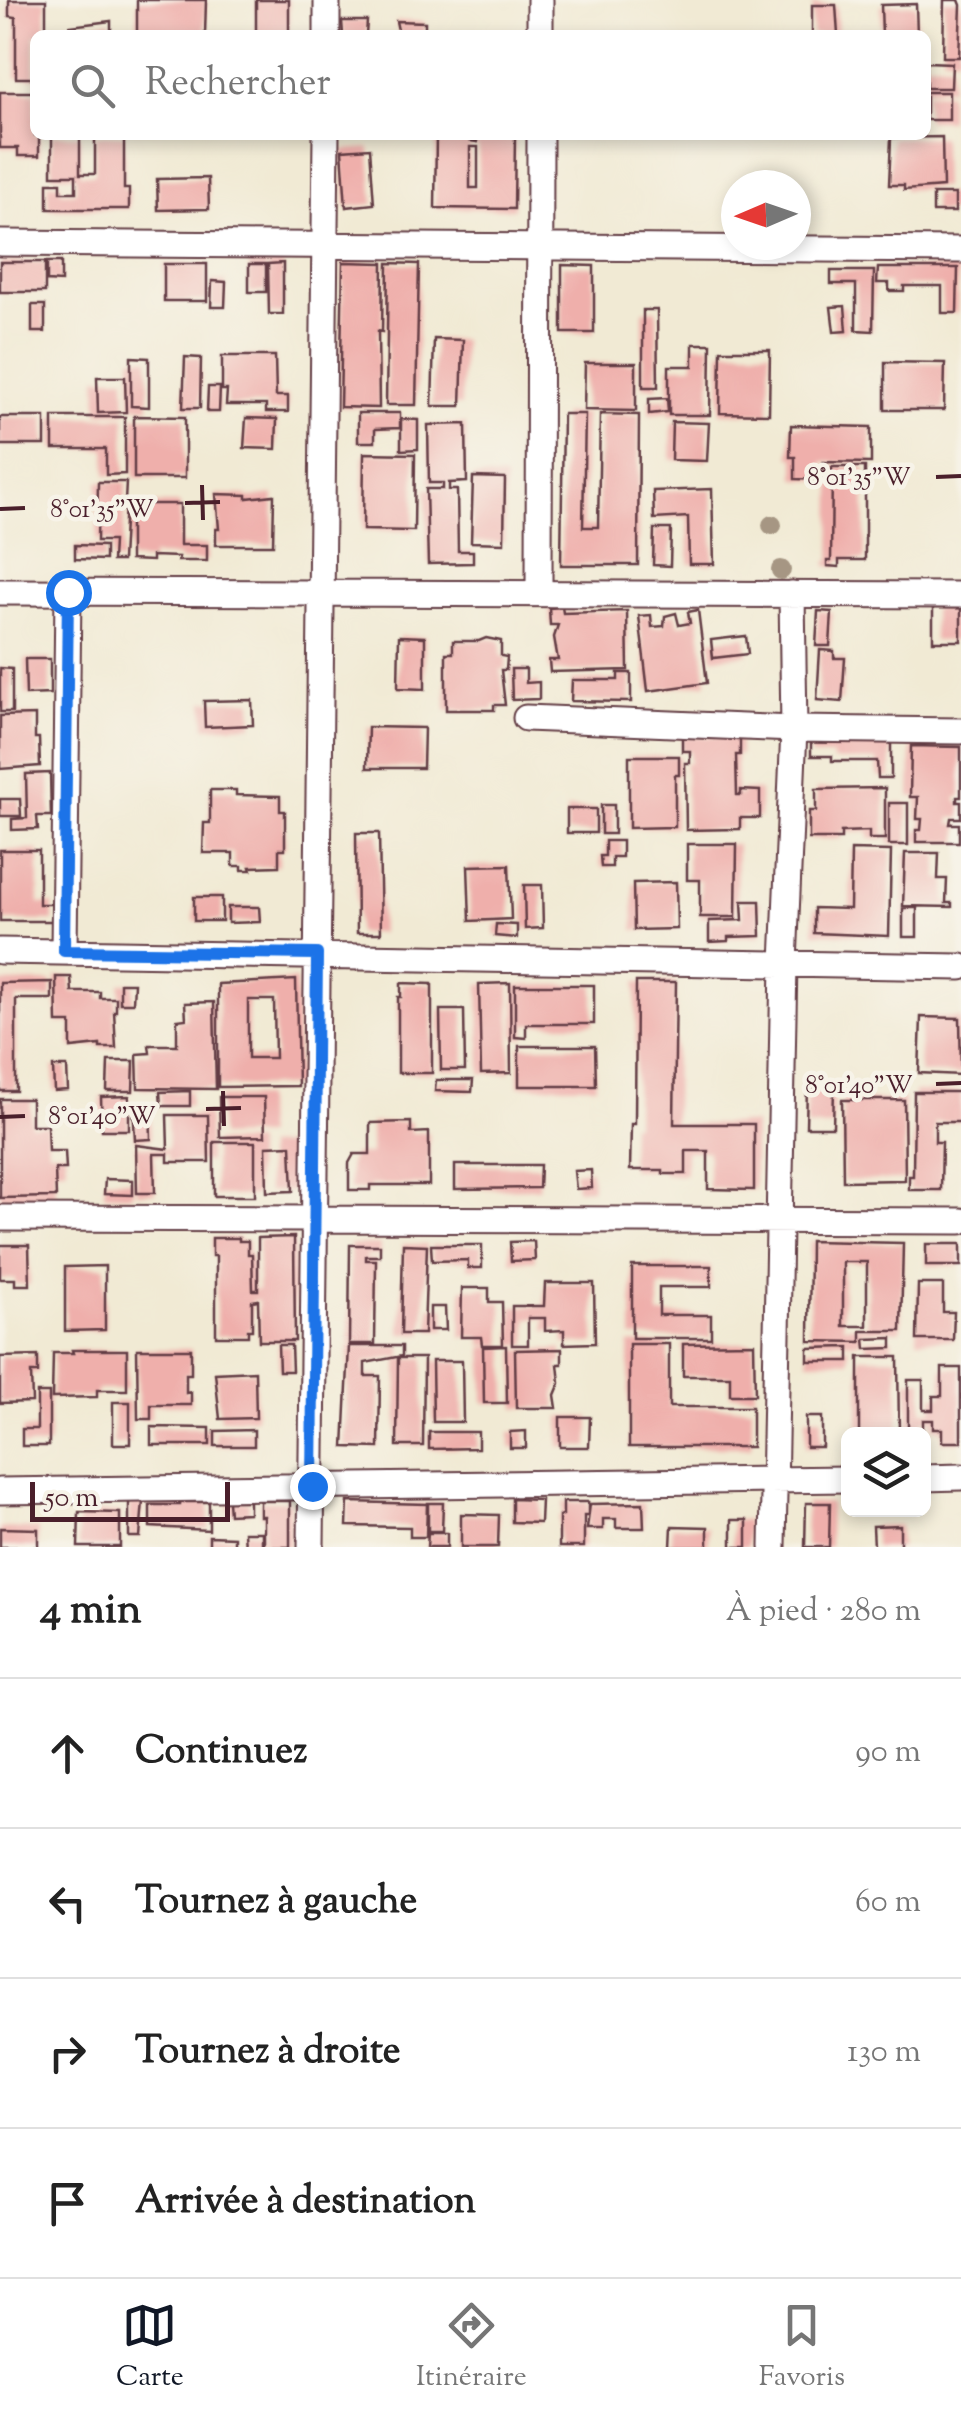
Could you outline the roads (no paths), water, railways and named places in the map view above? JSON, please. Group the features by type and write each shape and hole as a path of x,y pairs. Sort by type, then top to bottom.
{"street":[{"path":"326,30 327,0"},
{"path":"540,0 540,30"},
{"path":"311,1547 326,140"},
{"path":"539,593 540,140"},
{"path":"0,243 961,250"},
{"path":"0,592 961,594"},
{"path":"64,951 68,592"},
{"path":"773,1547 784,964 794,729 792,594"},
{"path":"526,718 961,731"},
{"path":"0,951 961,967"},
{"path":"0,1218 961,1221"},
{"path":"931,1478 961,1477"},
{"path":"0,1491 841,1478"}]}
